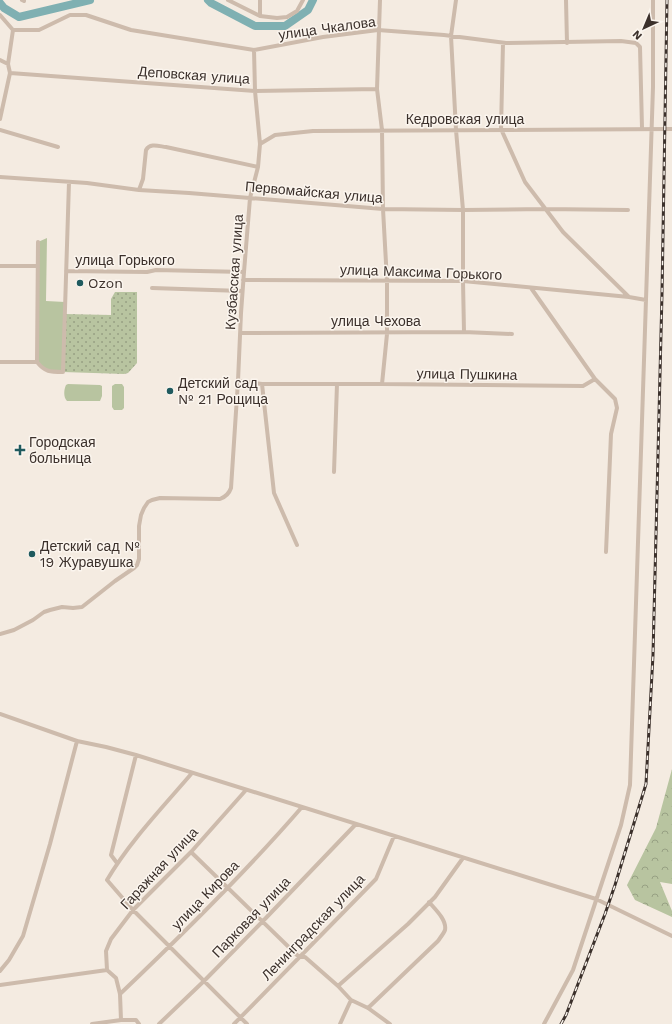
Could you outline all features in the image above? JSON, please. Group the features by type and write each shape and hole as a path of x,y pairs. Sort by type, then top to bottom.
{"street":[{"path":"228,0 260,16 277,18 287,17 298,11 303,0"},
{"path":"260,0 260,16"},
{"path":"380,0 377,90 382,130 383,209 388,281 387,332 382,384"},
{"path":"456,0 451,36 456,130 463,210 462,281 464,332"},
{"path":"566,0 567,43"},
{"path":"544,1024 573,970 621,824 630,785 653,87 653,0"},
{"name":"улица Чкалова","path":"13,30 39,30 70,16 86,14 131,30 254,50 323,37 378,30 451,36 503,43 621,41 636,43 640,47 642,128"},
{"path":"0,15 13,30 8,64 10,73 0,119"},
{"path":"503,43 501,129 525,182 562,232 629,297"},
{"name":"Кузбасская улица","path":"0,634 21,626 50,610 62,607 82,607 134,568 137,565 139,558 140,518 146,505 150,501 160,498 220,499 227,495 231,488 242,291 250,198 258,167 260,144 255,91 254,50"},
{"path":"0,60 8,64"},
{"name":"Деповская улица","path":"10,73 255,91 377,90"},
{"name":"Кедровская улица","path":"260,144 275,136 314,131 672,129"},
{"path":"0,130 58,147"},
{"path":"139,190 143,179 146,150 147,147 151,145 258,167"},
{"name":"Первомайская улица","path":"0,177 87,183 139,190 383,209 628,210"},
{"path":"66,270 69,182"},
{"path":"0,362 37,362 38,242"},
{"path":"0,266 38,266"},
{"name":"улица Горького","path":"37,362 42,368 50,372 63,372 66,270 244,272"},
{"name":"улица Максима Горького","path":"243,280 462,281 629,297 646,300"},
{"path":"152,288 242,291"},
{"path":"531,288 595,378 615,399 617,408 611,434 606,552"},
{"name":"улица Чехова","path":"240,333 464,332 512,334"},
{"name":"улица Пушкина","path":"238,381 262,384 583,386 595,378"},
{"path":"262,384 274,493 297,545"},
{"path":"334,472 337,384"},
{"path":"0,714 77,741 106,746 136,755 596,899 672,936"},
{"path":"0,971 9,960 23,936 50,844 77,741"},
{"path":"117,863 111,855 136,755"},
{"path":"192,773 117,863 107,880 133,910 247,1024"},
{"name":"Гаражная улица","path":"107,970 106,951 111,939 133,910 191,852 246,790"},
{"name":"улица Кирова","path":"120,994 170,947 228,888 302,807"},
{"name":"Парковая улица","path":"159,1024 204,981 356,824"},
{"name":"Ленинградская улица","path":"234,1024 376,879 394,836"},
{"path":"191,852 299,957 305,957 338,986 351,1000 368,1008 390,1024"},
{"path":"338,986 408,924 435,896 463,858"},
{"path":"368,1008 438,941 445,930 443,919 438,911 429,902"},
{"path":"0,985 107,970 116,978 120,994 121,1020"},
{"path":"340,1024 351,1000"},
{"path":"92,1024 121,1020 136,1020 139,1024"}],"green space":[{"path":"47,238 46,301 65,302 63,372 50,372 37,362 38,242"},
{"path":"115,292 137,292 137,363 128,373 124,374 63,372 65,314 111,315 111,299"},
{"path":"115,384 122,384 124,387 124,408 122,410 114,410 112,407 112,386"},
{"path":"66,385 102,386 102,396 100,401 67,401 64,393"},
{"path":"672,769 672,884 660,882 672,911 672,917 635,900 627,885 656,828"}],"waterway":[{"path":"0,3 4,8 19,17 90,0"},
{"path":"208,0 255,26 285,26 308,10 313,0"}],"railway":[{"path":"561,1024 566,1015 605,914 646,784 653,655 662,294 667,0"}],"place":[{"name":"Ozon","path":"80,283"},
{"name":"Детский сад № 21 Рощица","path":"170,391"},
{"name":"Городская больница","path":"20,450"},
{"name":"Детский сад № 19 Журавушка","path":"32,554"}]}
